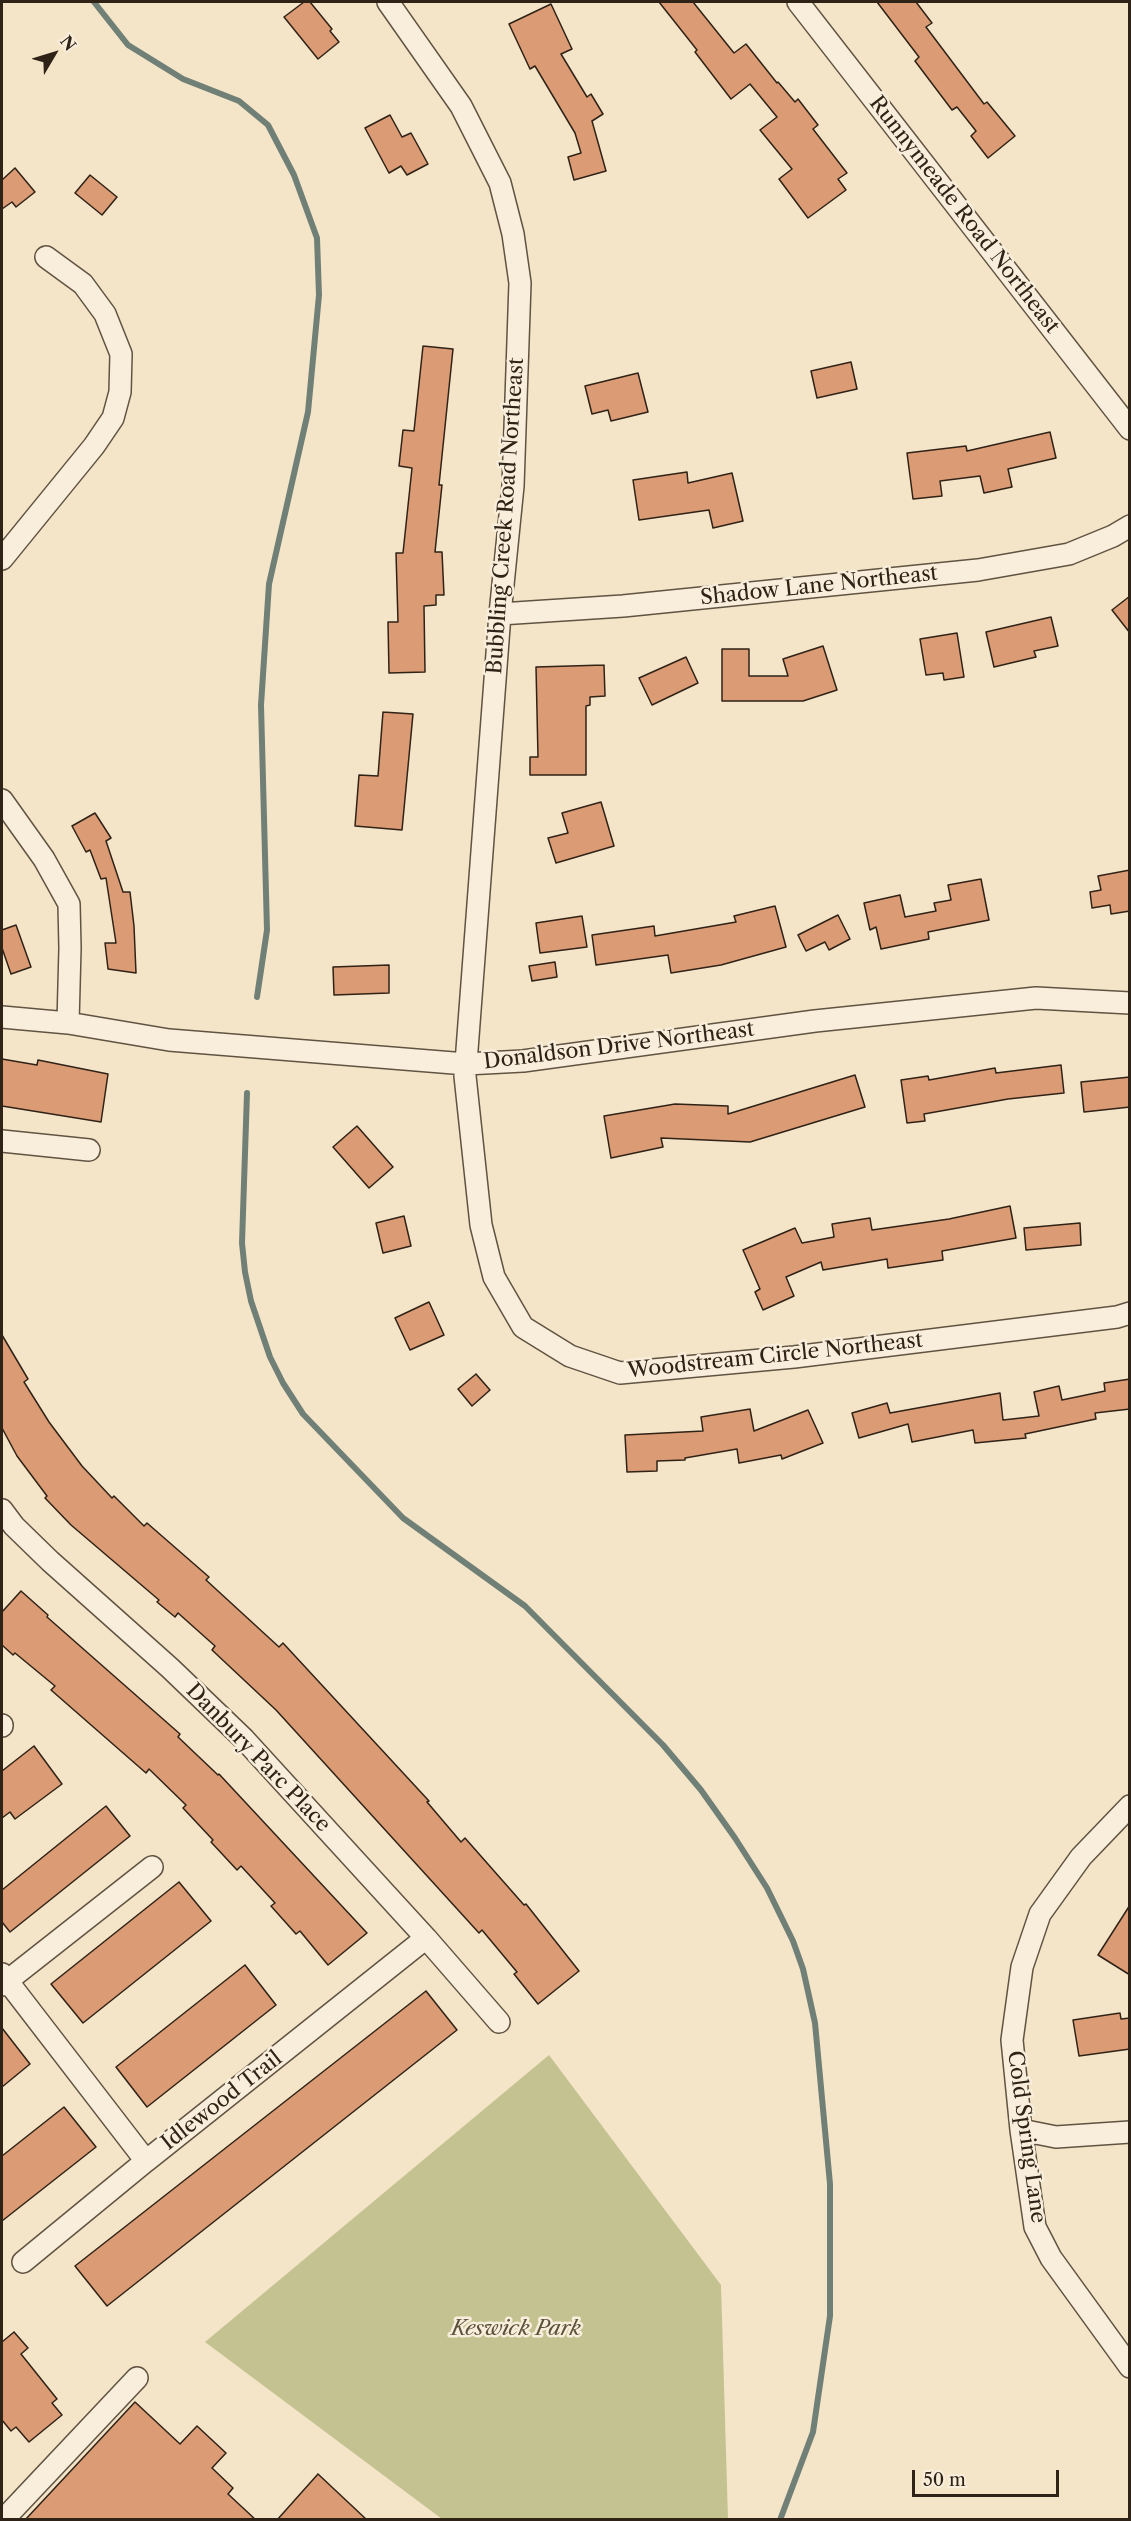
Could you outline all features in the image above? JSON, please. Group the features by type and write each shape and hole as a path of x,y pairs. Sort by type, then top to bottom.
{"street":[{"name":"Bubbling Creek Road Northeast","path":"388,2 461,106 500,183 513,234 519,294 513,486 500,614 466,1064"},
{"name":"Runnymeade Road Northeast","path":"798,2 1130,429"},
{"path":"2,559 94,446 113,418 120,392 121,354 105,314 83,284 46,257"},
{"name":"Shadow Lane Northeast","path":"500,614 622,606 978,570 1069,554 1113,536 1130,526"},
{"path":"2,800 44,859 69,904 68,1023"},
{"name":"Donaldson Drive Northeast","path":"2,1017 68,1023 169,1040 466,1064 523,1061 815,1021 1036,998 1130,1003"},
{"name":"Woodstream Circle Northeast","path":"466,1064 465,1076 481,1225 494,1277 523,1327 570,1356 620,1373 806,1356 1117,1317 1130,1313"},
{"path":"2,1141 89,1150"},
{"name":"Danbury Parc Place","path":"6,1523 170,1668 243,1739 426,1938 499,2022"},
{"name":"Cold Spring Lane","path":"1130,1806 1081,1857 1040,1914 1022,1967 1012,2040 1021,2130 1035,2227 1051,2258 1130,2367"},
{"path":"3,1980 152,1867"},
{"name":"Idlewood Trail","path":"3,1980 146,2161 426,1938"},
{"path":"1021,2130 1056,2137 1130,2132"},
{"path":"23,2262 146,2161"},
{"path":"3,2520 137,2378"}],"green space":[{"name":"Keswick Park","path":"549,2055 721,2285 728,2519 442,2519 205,2342"}],"building":[{"path":"304,2 310,2 332,29 330,31 339,42 318,59 284,17"},
{"path":"659,2 693,2 734,53 746,44 777,83 795,102 798,99 818,125 813,129 847,173 838,179 846,190 808,218 779,179 792,169 760,130 777,117 750,84 731,99 695,52 697,50"},
{"path":"877,2 916,2 932,23 926,27 984,104 987,102 1015,136 988,158 971,136 976,131 957,107 952,110 915,61 919,57"},
{"path":"551,4 572,49 561,54 587,97 591,94 603,114 592,121 606,171 574,180 568,157 581,153 575,133 535,66 530,69 509,24"},
{"path":"390,115 402,137 411,133 428,164 407,175 401,166 389,173 365,128"},
{"path":"15,168 35,192 16,207 12,202 2,209 2,180"},
{"path":"90,175 117,197 102,215 75,193"},
{"path":"423,346 453,349 439,485 442,485 435,552 442,552 444,595 436,595 436,605 424,606 425,672 389,673 388,622 398,622 396,553 403,553 412,468 399,466 403,430 414,431"},
{"path":"851,362 857,389 817,398 811,371"},
{"path":"638,373 648,412 611,421 608,410 592,414 585,386"},
{"path":"1050,432 1056,458 1008,469 1012,487 984,493 980,476 940,481 942,496 913,499 907,453 966,446 967,451"},
{"path":"687,472 688,483 732,473 743,521 713,528 709,510 639,520 633,480"},
{"path":"1130,596 1130,633 1112,610"},
{"path":"1051,617 1058,646 1034,651 1036,657 994,667 986,632"},
{"path":"957,633 964,677 944,680 943,673 926,675 920,639"},
{"path":"823,646 837,690 803,701 722,701 722,649 749,649 749,676 788,676 783,659"},
{"path":"686,657 698,683 652,705 639,678"},
{"path":"604,665 605,696 590,697 590,705 586,706 586,775 530,775 530,757 538,757 536,667"},
{"path":"383,712 413,714 402,830 355,826 359,775 378,776"},
{"path":"601,802 614,846 556,863 548,838 568,833 562,813"},
{"path":"95,813 111,838 106,841 123,892 130,892 136,973 108,969 105,943 116,943 106,878 101,879 90,850 86,852 72,826"},
{"path":"1130,870 1130,911 1111,914 1110,905 1092,908 1090,892 1101,890 1098,876"},
{"path":"981,879 989,920 928,932 929,939 881,949 876,927 870,930 864,903 900,895 905,917 936,911 934,903 951,900 948,885"},
{"path":"775,906 786,947 721,965 671,973 668,955 596,965 592,935 654,926 655,936 736,922 734,916"},
{"path":"838,915 850,939 829,950 825,942 806,951 798,935"},
{"path":"582,916 587,947 540,953 536,923"},
{"path":"16,925 31,967 11,974 2,948 2,930"},
{"path":"555,962 557,977 532,981 529,966"},
{"path":"389,965 389,993 334,995 333,967"},
{"path":"2,1059 37,1065 38,1060 108,1074 101,1122 2,1106"},
{"path":"1061,1065 1064,1093 1008,1099 924,1114 925,1121 907,1123 901,1080 928,1076 929,1080 995,1068 996,1073"},
{"path":"855,1075 865,1107 750,1142 661,1138 663,1147 611,1158 604,1116 675,1104 728,1106 728,1114"},
{"path":"1130,1077 1130,1107 1084,1112 1081,1082"},
{"path":"357,1126 393,1167 369,1188 333,1147"},
{"path":"1010,1206 1016,1238 942,1251 943,1260 888,1268 887,1259 823,1270 821,1262 786,1277 794,1296 763,1310 755,1292 760,1289 743,1250 795,1228 802,1243 834,1237 832,1224 870,1218 872,1230 949,1219"},
{"path":"404,1216 411,1246 383,1253 376,1223"},
{"path":"1080,1223 1081,1245 1026,1250 1024,1228"},
{"path":"429,1302 444,1335 410,1350 395,1318"},
{"path":"2,1335 28,1379 24,1382 49,1422 82,1466 112,1498 114,1496 144,1526 147,1523 209,1577 206,1580 279,1647 283,1643 429,1801 427,1802 461,1842 465,1838 524,1905 526,1904 579,1971 538,2004 514,1974 517,1972 482,1930 479,1933 276,1710 212,1650 215,1646 178,1613 175,1617 157,1602 159,1600 71,1525 45,1498 47,1496 17,1456 2,1428"},
{"path":"476,1374 490,1390 472,1406 458,1389"},
{"path":"1130,1379 1130,1409 1095,1413 1096,1419 1025,1434 1026,1438 975,1443 973,1430 912,1442 908,1424 859,1438 852,1413 887,1403 890,1413 1000,1393 1003,1420 1039,1416 1034,1392 1059,1386 1062,1400 1105,1391 1104,1383"},
{"path":"750,1409 754,1431 808,1410 823,1443 782,1459 781,1455 739,1463 737,1449 685,1458 685,1460 657,1461 657,1471 627,1472 625,1435 703,1431 701,1417"},
{"path":"21,1591 48,1615 47,1617 180,1734 178,1737 219,1774 367,1933 328,1965 300,1931 296,1934 271,1906 275,1903 241,1866 237,1870 211,1842 213,1840 183,1808 186,1805 149,1769 146,1773 51,1690 55,1686 2,1645 2,1612"},
{"path":"34,1746 62,1784 15,1819 10,1812 2,1818 2,1771"},
{"path":"106,1806 130,1836 10,1932 2,1922 2,1890"},
{"path":"179,1882 211,1921 83,2023 51,1984"},
{"path":"1130,1905 1130,1975 1098,1955"},
{"path":"245,1965 276,2005 147,2107 116,2067"},
{"path":"426,1991 457,2030 107,2306 75,2266"},
{"path":"1120,2013 1121,2019 1130,2018 1130,2049 1079,2056 1073,2020"},
{"path":"2,2028 30,2064 2,2087"},
{"path":"64,2107 96,2147 2,2221 2,2156"},
{"path":"14,2332 28,2348 21,2354 57,2399 52,2403 62,2415 29,2442 16,2427 11,2431 2,2420 2,2342"},
{"path":"135,2402 180,2444 197,2426 226,2453 212,2468 233,2488 228,2494 256,2520 25,2520"},
{"path":"318,2474 367,2520 277,2520"}],"waterway":[{"path":"94,2 128,45 183,79 239,101 268,125 294,175 317,238 319,295 308,412 269,584 261,705 267,930 257,997"},
{"path":"247,1093 242,1243 245,1272 251,1301 270,1357 283,1383 303,1414 403,1518 525,1606 663,1745 701,1790 735,1838 767,1888 793,1941 803,1969 815,2023 830,2184 830,2316 813,2432 780,2520"}]}
